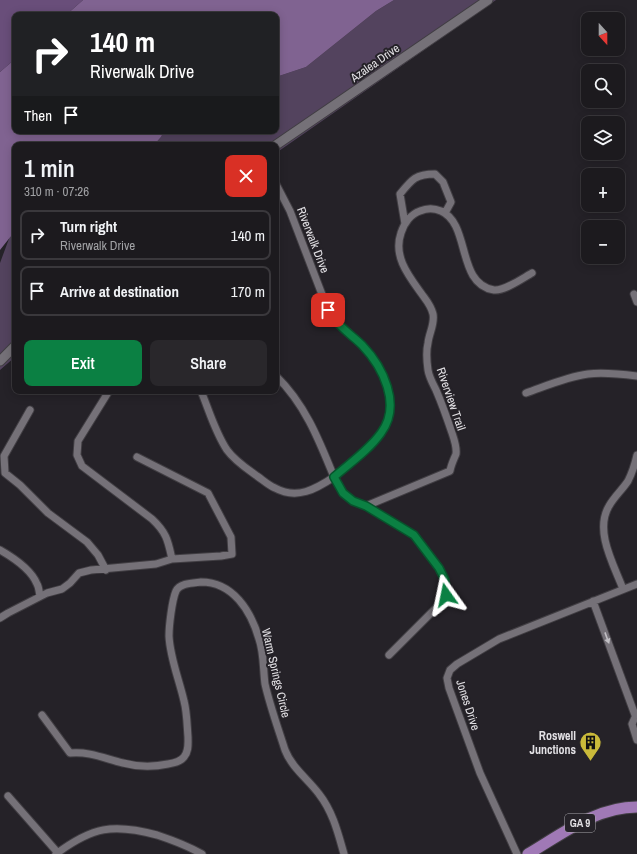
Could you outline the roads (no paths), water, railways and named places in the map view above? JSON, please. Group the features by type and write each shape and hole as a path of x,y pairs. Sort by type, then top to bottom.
{"main road":[{"name":"GA 9","path":"528,854 595,816 610,810 637,808"}],"street":[{"name":"Azalea Drive","path":"279,144 488,0"},
{"path":"405,224 400,194 412,179 423,174 436,174 443,182 451,202 445,213 454,222 470,271 475,278 483,285 494,290 503,289 532,273"},
{"name":"Riverwalk Drive","path":"202,394 219,436 227,450 242,466 275,489 289,493 304,492 317,488 334,477 373,443 382,433 387,423 390,412 389,392 381,372 372,357 362,345 338,324 328,310 290,211 279,190"},
{"name":"Riverview Trail","path":"366,506 450,471 456,452 447,417 428,371 427,344 432,329 434,316 430,304 405,271 401,262 398,247 399,238 405,224 415,213 422,210 436,209 445,213"},
{"path":"634,294 637,302"},
{"path":"0,361 12,349"},
{"path":"526,392 565,379 587,374 613,373 637,376"},
{"path":"279,379 293,394 312,424 334,477 343,493 353,501 366,506 414,535 439,568 445,580 446,595 440,604 389,655"},
{"path":"107,394 78,441 77,455 82,466 152,519 162,529 168,540 172,559"},
{"path":"30,410 4,456 5,473 48,513 87,542 98,555 106,570"},
{"path":"623,589 605,541 604,523 609,506 628,481 637,455"},
{"path":"0,618 40,596 62,589 70,584 79,573 91,570 106,570 156,564 172,559 232,554 231,537 208,493 137,457"},
{"path":"0,550 30,571 38,585 40,596"},
{"name":"Warm Springs Circle","path":"42,715 70,754 86,753 125,764 141,766 160,766 179,761 185,756 188,749 188,743 184,701 171,651 169,636 170,620 176,592 180,586 192,583 202,582 222,587 238,598 250,617 260,639 265,684 285,750 289,760 319,794 328,808 344,854"},
{"path":"637,584 596,600 636,714 632,724 637,740"},
{"name":"Jones Drive","path":"517,854 480,772 448,688 447,678 450,670 457,664 499,640 596,600"},
{"path":"8,796 57,853 72,842 86,835 100,830 114,828 141,831 184,845 202,854"}],"place":[{"name":"Roswell Junctions","path":"591,762"}]}
